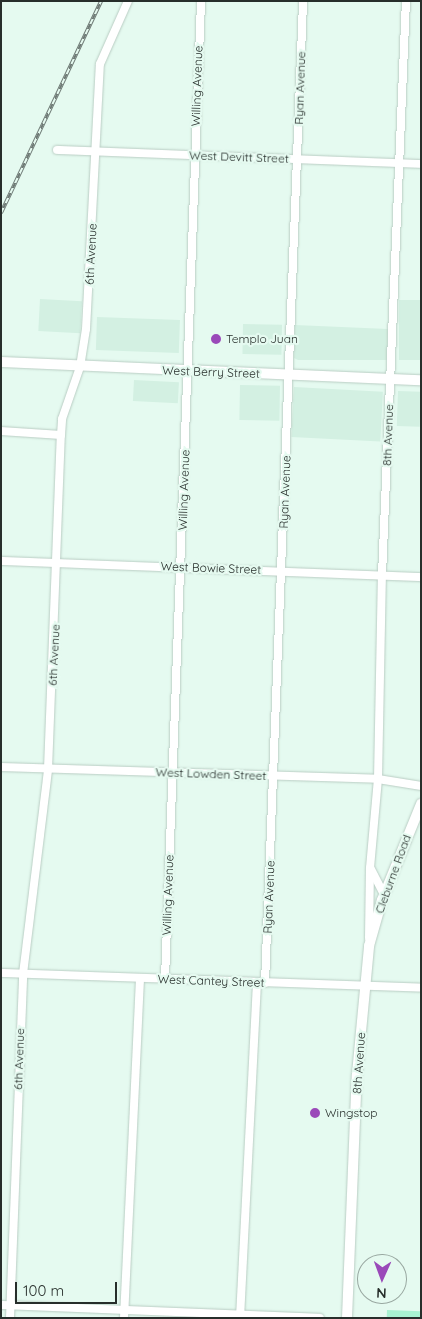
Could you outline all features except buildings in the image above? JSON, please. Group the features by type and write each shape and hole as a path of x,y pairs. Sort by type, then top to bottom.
{"main road":[{"name":"West Berry Street","path":"1,362 188,372 421,380"},
{"name":"Cleburne Road","path":"369,946 384,895 421,804"},
{"name":"8th Avenue","path":"347,1318 357,1081 369,946"}],"street":[{"name":"6th Avenue","path":"10,1318 23,974 48,769 58,563 62,420 80,367 86,329 97,152 100,64 128,1"},
{"name":"Willing Avenue","path":"165,979 201,1"},
{"name":"Ryan Avenue","path":"240,1316 274,776 303,1"},
{"name":"8th Avenue","path":"369,946 370,868 378,779 382,575 406,1"},
{"name":"West Devitt Street","path":"56,150 421,164"},
{"path":"1,431 61,435"},
{"name":"West Bowie Street","path":"1,561 421,577"},
{"name":"West Lowden Street","path":"1,767 378,779 421,786"},
{"path":"370,868 384,895"},
{"name":"West Cantey Street","path":"1,973 421,988"},
{"path":"124,1314 140,978"},
{"path":"1,1305 124,1314 320,1318"}],"shaded area":[{"path":"40,299 82,301 80,333 38,331"},
{"path":"399,300 421,300 421,360 399,360"},
{"path":"97,317 180,320 179,353 96,350"},
{"path":"243,324 282,325 281,355 242,354"},
{"path":"295,325 388,329 387,360 298,360 294,358"},
{"path":"134,380 179,382 178,403 133,401"},
{"path":"240,385 280,386 279,421 239,420"},
{"path":"294,387 383,392 380,442 291,437"},
{"path":"398,391 421,392 420,427 397,426"}],"green space":[{"path":"387,1310 421,1311 421,1318 387,1318"}],"railway":[{"path":"1,213 101,1"}],"place":[{"name":"Templo Juan","path":"216,339"},
{"name":"Wingstop","path":"315,1113"}]}
